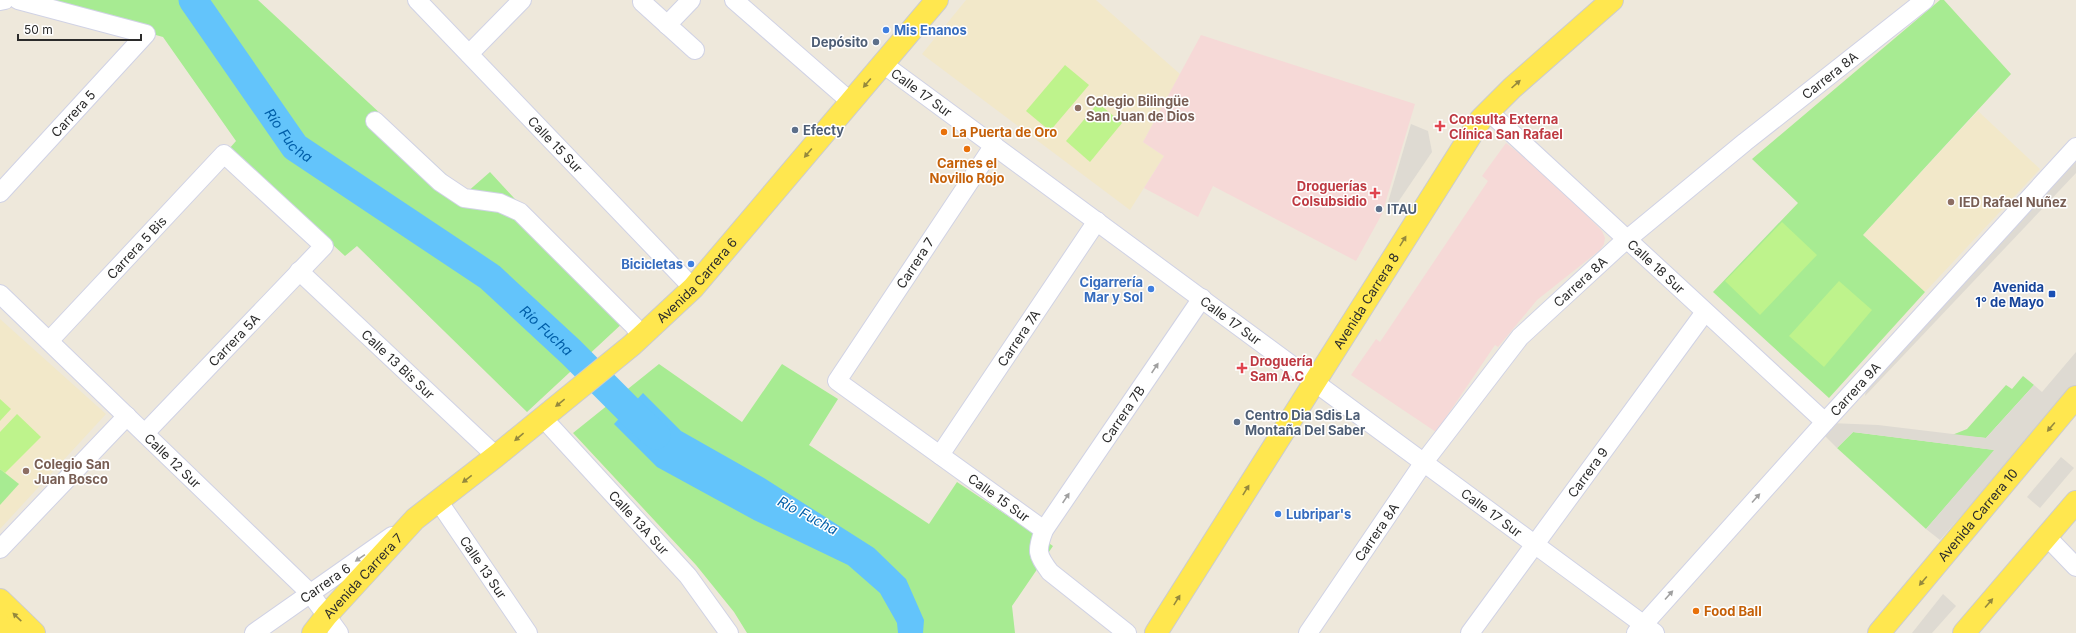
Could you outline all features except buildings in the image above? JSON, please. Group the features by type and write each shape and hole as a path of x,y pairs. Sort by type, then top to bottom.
{"main road":[{"name":"Avenida Carrera 6","path":"415,519 439,502 578,389 641,336 693,288 937,0"},
{"name":"Avenida Carrera 8","path":"1156,633 1474,129 1488,111 1612,0"},
{"name":"Avenida Carrera 10","path":"1879,633 2076,397"},
{"path":"1964,633 2076,502"},
{"name":"Avenida Carrera 7","path":"312,633 415,519"},
{"path":"0,600 34,633"},
{"path":"0,625 8,633"}],"street":[{"path":"0,1 5,0"},
{"name":"Carrera 5","path":"0,193 146,34 18,0"},
{"name":"Calle 15 Sur","path":"418,0 693,288"},
{"path":"469,54 522,0"},
{"path":"667,25 691,0"},
{"path":"734,0 851,102"},
{"name":"Carrera 8A","path":"1308,633 1424,462 1520,337 1627,239 1745,142 1925,0"},
{"path":"642,2 695,50"},
{"name":"Calle 17 Sur","path":"883,64 1535,544 1645,630"},
{"name":"Calle 18 Sur","path":"1488,111 1825,422"},
{"path":"375,121 440,182 464,198 500,203 520,212 634,326 641,336"},
{"name":"Carrera 7","path":"837,381 994,145"},
{"name":"Carrera 9A","path":"1645,630 1825,422 2076,147"},
{"name":"Carrera 5A","path":"145,433 324,246 224,154"},
{"name":"Carrera 5 Bis","path":"49,341 224,154"},
{"name":"Carrera 7A","path":"940,455 1097,221"},
{"name":"Calle 13 Bis Sur","path":"299,272 496,456"},
{"name":"Calle 12 Sur","path":"0,294 310,593 339,633"},
{"name":"Carrera 7B","path":"1044,530 1202,298"},
{"name":"Carrera 9","path":"1470,633 1705,312"},
{"name":"Calle 15 Sur","path":"837,381 1044,530 1038,546 1041,560 1050,572 1127,633"},
{"path":"0,549 127,416"},
{"name":"Calle 13A Sur","path":"542,418 688,576 729,633"},
{"name":"Calle 13 Sur","path":"439,502 528,633"},
{"name":"Carrera 6","path":"254,633 415,519"},
{"path":"2047,536 2076,566"}],"shaded area":[{"name":"Colegio Bilingüe San Juan de Dios","path":"966,0 1096,0 1180,74 1143,142 1164,156 1130,210 922,54"},
{"path":"1201,35 1415,104 1382,214 1356,261 1213,186 1198,217 1144,188 1164,156 1143,142"},
{"name":"IED Rafael Nuñez","path":"1978,111 2040,169 1925,292 1863,235"},
{"path":"1411,124 1428,131 1432,152 1392,211 1386,209"},
{"path":"1506,143 1548,176 1602,231 1605,238 1604,244 1600,250 1537,300 1498,347 1495,345 1436,432 1351,375 1376,339 1380,342 1488,181 1482,176"},
{"path":"2076,158 2076,173 1865,396 1867,384"},
{"name":"Colegio San Juan Bosco","path":"0,319 106,414 0,529"},
{"path":"2076,352 2076,385 1940,540 1926,529 1994,450 1853,432 1837,448 1821,432 1831,423 1878,425 1986,438 2034,385 2042,392"},
{"path":"2061,457 2074,468 2040,508 2027,497"},
{"path":"1943,594 1956,606 1932,633 1912,633"}],"green space":[{"path":"30,0 258,0 466,193 490,172 626,320 527,412 357,246 345,256 229,149 236,141 163,37"},
{"path":"1940,0 1944,0 2011,74 1863,235 1925,292 1829,398 1713,292 1798,203 1752,159"},
{"path":"1065,65 1089,85 1050,131 1026,111"},
{"path":"1098,103 1122,123 1090,162 1066,141"},
{"path":"1782,222 1817,255 1760,315 1725,281"},
{"path":"1839,281 1872,310 1824,367 1789,336"},
{"path":"659,364 742,422 782,364 838,399 809,445 929,524 957,482 1053,546 1012,606 1015,633 747,633 734,612 696,565 573,433"},
{"path":"2023,376 2034,385 1986,438 1952,435 1967,429 2006,385 2012,389"},
{"path":"0,399 11,409 0,421"},
{"path":"17,414 41,437 5,473 0,469 0,432"},
{"path":"1853,432 1995,450 1926,529 1837,448"},
{"path":"0,469 19,484 0,505"}],"water":[{"path":"643,393 681,431 764,478 874,548 906,579 924,620 923,633 898,633 897,623 880,593 848,565 754,520 657,467 614,424"}],"waterway":[{"name":"Río Fucha","path":"193,0 295,147 490,277 571,352 643,424 656,435"}],"place":[{"name":"Mis Enanos","path":"886,30"},
{"name":"Depósito","path":"876,42"},
{"name":"Colegio Bilingüe San Juan de Dios","path":"1078,108"},
{"name":"Consulta Externa Clínica San Rafael","path":"1440,126"},
{"name":"Efecty","path":"795,130"},
{"name":"La Puerta de Oro","path":"944,132"},
{"name":"Carnes el Novillo Rojo","path":"967,149"},
{"name":"Droguerías Colsubsidio","path":"1375,193"},
{"name":"IED Rafael Nuñez","path":"1951,202"},
{"name":"ITAU","path":"1379,209"},
{"name":"Bicicletas","path":"691,264"},
{"name":"Cigarrería Mar y Sol","path":"1151,289"},
{"name":"Avenida 1° de Mayo","path":"2052,294"},
{"name":"Droguería Sam A.C","path":"1242,368"},
{"name":"Centro Dia Sdis La Montaña Del Saber","path":"1237,422"},
{"name":"Colegio San Juan Bosco","path":"26,471"},
{"name":"Lubripar's","path":"1278,514"},
{"name":"Food Ball","path":"1696,611"}]}
